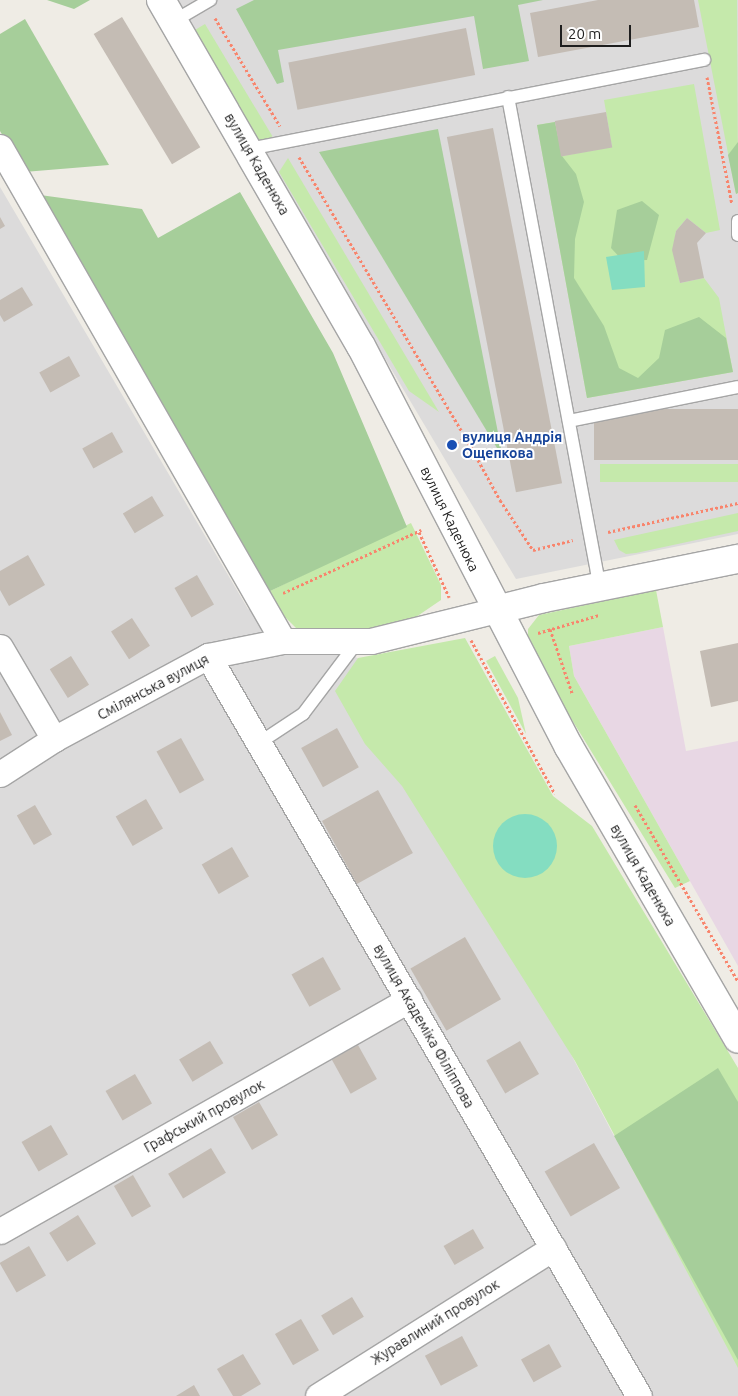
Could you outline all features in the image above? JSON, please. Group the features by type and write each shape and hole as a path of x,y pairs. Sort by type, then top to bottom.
{"street":[{"name":"вулиця Каденюка","path":"167,10 249,149 361,346 496,610 569,747 738,1040"},
{"path":"0,147 283,641"},
{"path":"496,610 738,559"},
{"name":"Смілянська вулиця","path":"0,774 54,739 208,656 283,641 371,641 496,610"},
{"path":"0,648 54,739"},
{"name":"вулиця Академіка Філіппова","path":"208,656 639,1396"},
{"name":"Графський провулок","path":"0,1231 409,1000"},
{"name":"Журавлиний провулок","path":"318,1396 553,1248"}],"lane":[{"path":"167,10 208,1"},
{"path":"249,149 288,139 704,60"},
{"path":"508,97 588,537 600,587"},
{"path":"568,421 738,387"},
{"path":"259,743 302,714 358,641"}],"path":[{"path":"208,1 466,438 500,500 533,550 738,503"},
{"path":"704,60 737,227"},
{"path":"452,445 466,438"},
{"path":"261,603 420,531 459,618 555,794"},
{"path":"550,628 574,699"},
{"path":"632,800 738,981"}],"shaded area":[{"path":"172,0 738,0 738,534 516,579"},
{"path":"0,187 248,609 364,661 614,1136 738,1360 738,1396 0,1396"},
{"path":"663,627 686,751 738,741 738,966 574,676 569,646"}],"green space":[{"path":"47,0 90,0 74,9"},
{"path":"254,0 543,0 518,5 529,61 483,69 474,16 278,50 284,82 277,84 236,9"},
{"path":"698,0 737,0 738,193 736,194"},
{"path":"25,19 109,165 24,172 0,131 0,34"},
{"path":"205,24 272,136 258,145 190,33"},
{"path":"694,84 720,230 706,233 687,218 676,231 673,250 680,283 704,278 719,298 733,372 587,398 537,125 555,122 562,156 612,147 604,100"},
{"path":"555,122 562,156 576,174 584,202 575,239 574,278 604,326 619,368 638,378 659,358 665,330 699,317 726,338 733,372 587,398 537,125"},
{"path":"438,129 503,458 319,152"},
{"path":"738,142 738,193 736,194 728,155"},
{"path":"288,158 439,412 409,391 279,172"},
{"path":"240,192 333,353 407,527 268,592 40,195 142,209 158,238"},
{"path":"642,201 659,215 647,260 623,261 611,248 617,210"},
{"path":"644,251 645,287 612,290 606,257"},
{"path":"600,464 738,464 738,482 600,482"},
{"path":"738,513 738,531 626,554 619,550 614,540"},
{"path":"411,523 441,585 441,600 416,617 383,630 301,633 285,617 268,592"},
{"path":"656,590 663,627 569,646 574,676 690,881 675,888 539,666 528,640 528,629 539,615"},
{"path":"465,638 553,796 592,826 738,1068 738,1368 575,1061 402,786 365,744 335,691 358,658"},
{"path":"495,656 518,698 526,734 486,661"},
{"path":"525,814 537,816 548,823 555,834 557,846 555,858 548,869 537,876 525,878 513,876 502,869 495,858 493,846 495,834 502,823 513,816"},
{"path":"718,1068 738,1102 738,1360 614,1136"}],"building":[{"path":"598,0 694,0 699,27 538,57 530,13"},
{"path":"122,17 200,147 172,164 94,34"},
{"path":"466,28 475,75 297,110 288,63"},
{"path":"606,112 612,147 561,156 555,121"},
{"path":"493,128 562,483 516,492 447,137"},
{"path":"0,217 5,226 0,229"},
{"path":"687,218 706,233 697,243 704,278 680,283 672,250 676,231"},
{"path":"22,287 33,305 4,322 0,315 0,300"},
{"path":"69,356 80,376 50,393 39,372"},
{"path":"594,409 738,409 738,460 594,460"},
{"path":"112,432 123,452 93,469 82,448"},
{"path":"152,496 164,516 135,533 123,514"},
{"path":"28,555 45,585 9,606 0,590 0,571"},
{"path":"197,575 214,604 191,617 174,588"},
{"path":"132,618 150,646 129,659 111,632"},
{"path":"738,643 738,701 711,707 700,651"},
{"path":"71,656 89,685 68,698 50,669"},
{"path":"0,712 12,735 0,741"},
{"path":"337,728 359,767 323,787 301,748"},
{"path":"181,738 204,780 180,794 157,752"},
{"path":"378,790 413,853 357,884 322,821"},
{"path":"146,799 163,828 133,846 116,816"},
{"path":"35,805 52,834 34,845 17,816"},
{"path":"232,847 249,876 219,894 202,865"},
{"path":"465,937 501,999 446,1031 410,968"},
{"path":"323,957 341,989 309,1007 292,974"},
{"path":"210,1041 223,1063 193,1082 179,1060"},
{"path":"520,1041 539,1074 505,1093 486,1060"},
{"path":"358,1045 377,1079 351,1094 332,1060"},
{"path":"135,1074 152,1103 123,1120 106,1091"},
{"path":"259,1102 278,1135 252,1150 233,1117"},
{"path":"51,1125 68,1154 39,1171 22,1142"},
{"path":"594,1143 620,1188 571,1217 545,1172"},
{"path":"211,1148 226,1173 183,1199 168,1174"},
{"path":"133,1175 151,1206 132,1217 114,1186"},
{"path":"78,1215 96,1244 67,1262 49,1233"},
{"path":"473,1229 484,1248 455,1265 444,1246"},
{"path":"29,1246 46,1275 17,1292 0,1263"},
{"path":"352,1297 364,1317 333,1335 321,1316"},
{"path":"301,1319 319,1350 293,1365 275,1334"},
{"path":"462,1336 478,1366 441,1386 425,1356"},
{"path":"549,1344 562,1367 534,1382 521,1360"},
{"path":"243,1354 261,1384 241,1396 233,1396 217,1369"},
{"path":"194,1385 200,1396 176,1396"}],"place":[{"name":"вулиця Андрія Ощепкова","path":"452,445"}]}
